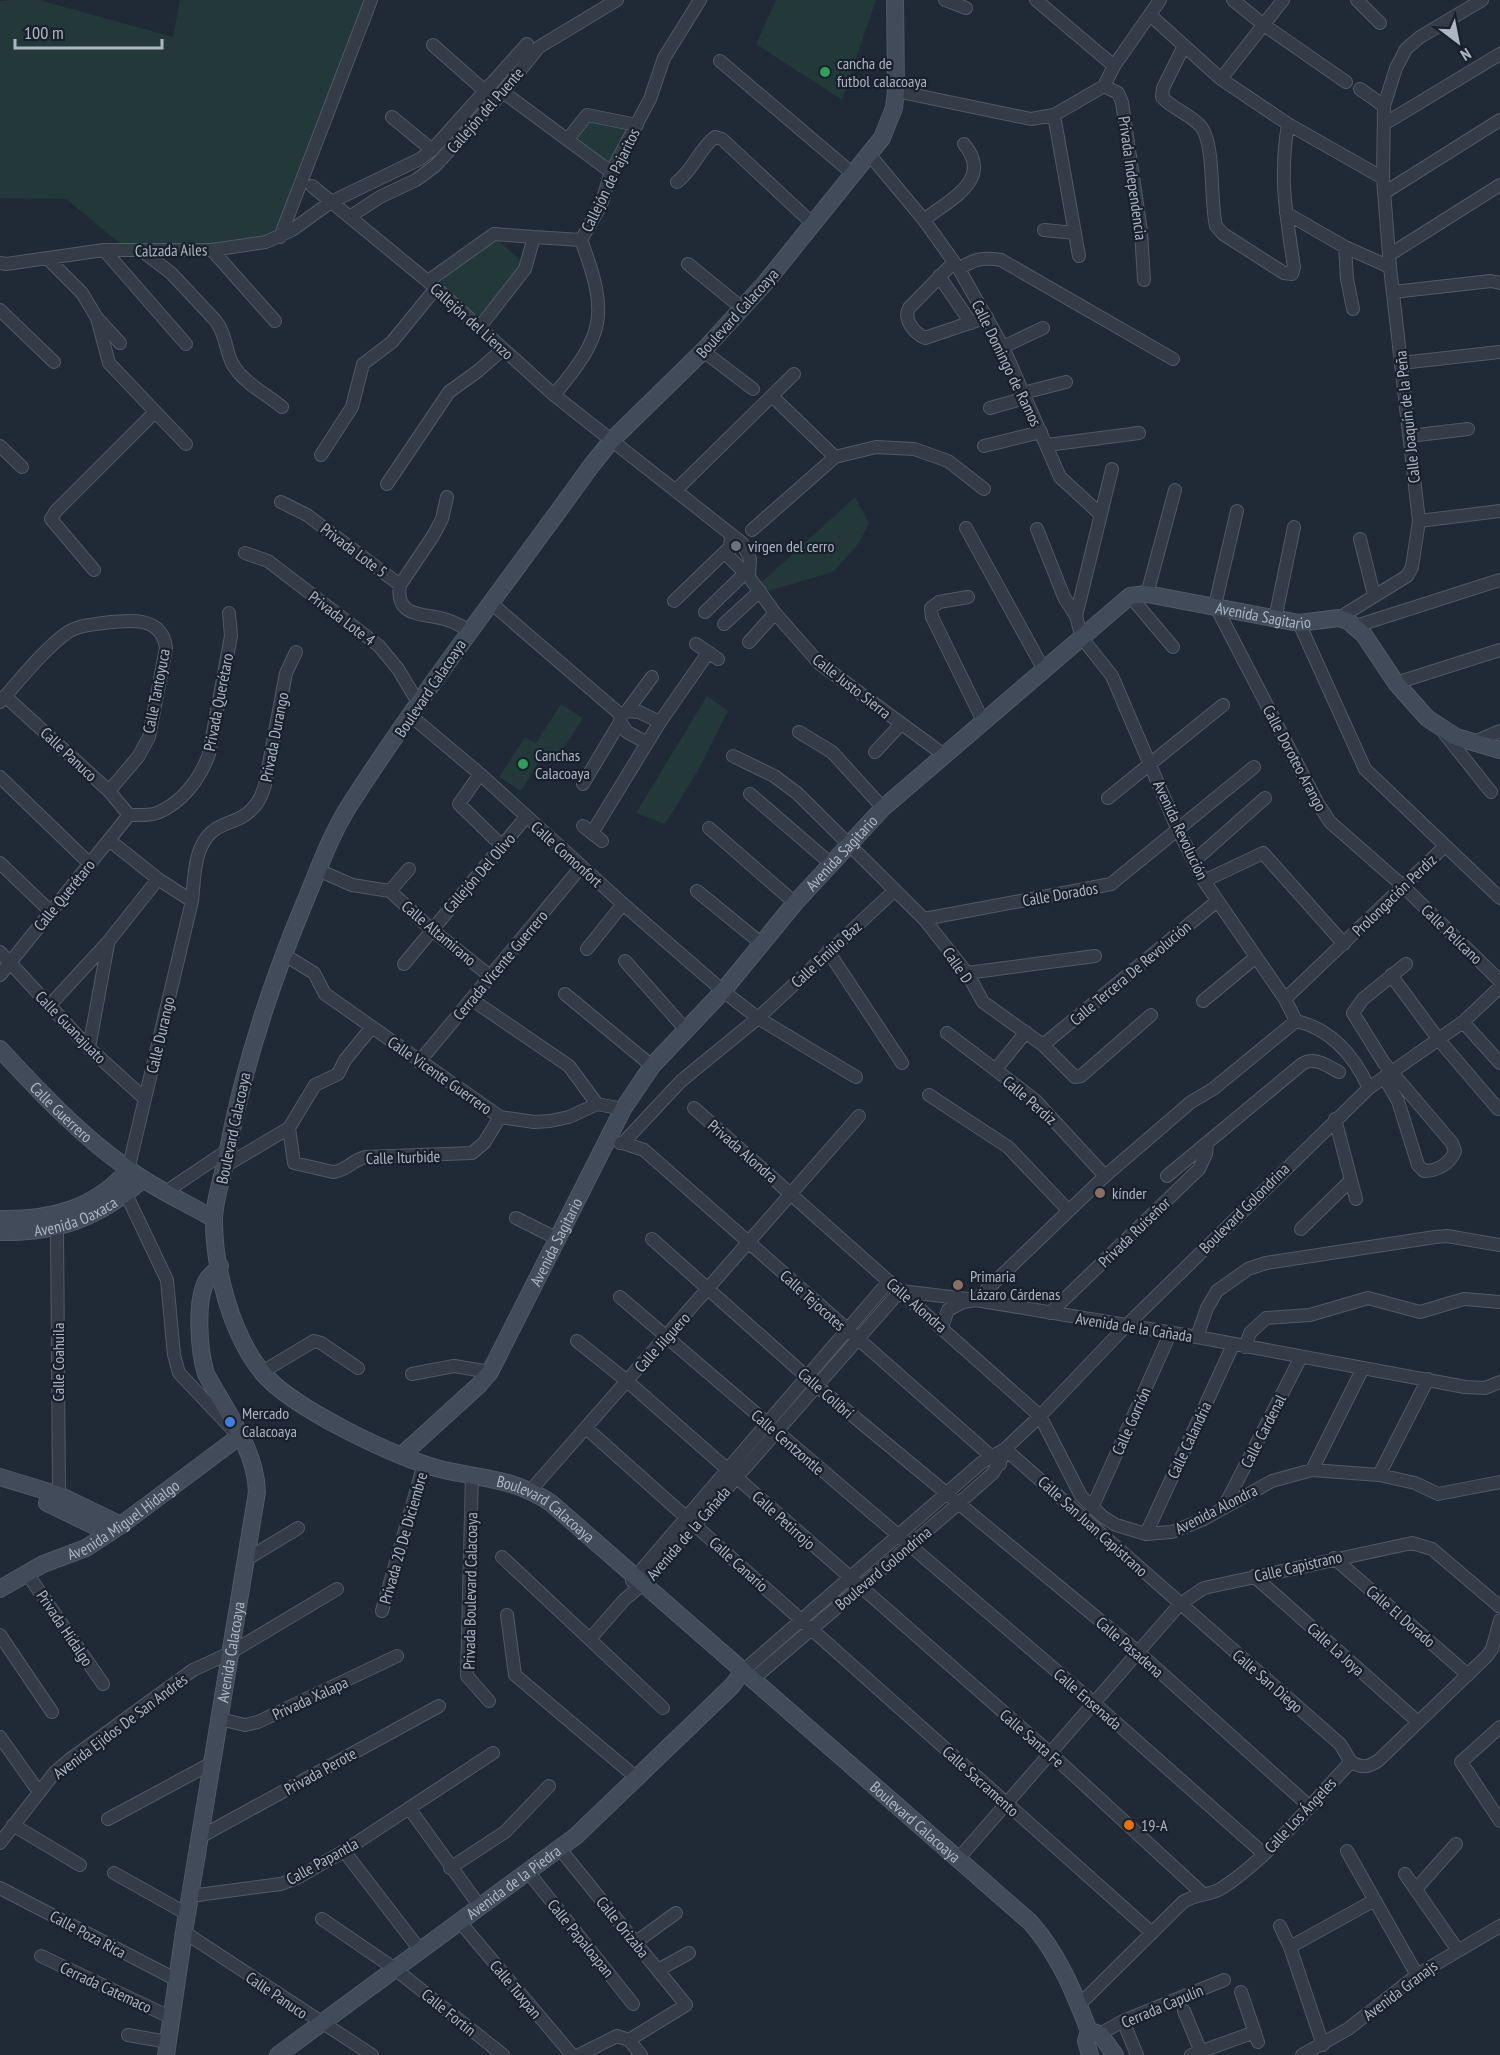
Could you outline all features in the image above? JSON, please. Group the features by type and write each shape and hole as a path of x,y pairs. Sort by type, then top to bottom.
{"street":[{"path":"280,237 371,0"},
{"name":"Callejón de Pajaritos","path":"554,394 591,346 599,323 599,295 581,240 601,205 611,172 637,125 669,49 700,0"},
{"name":"Boulevard Calacoaya","path":"895,0 896,91 889,125 813,224 742,308 704,351 612,440 490,603 348,807 318,870 283,954 260,1019 242,1081 214,1219 220,1266 232,1317 240,1337 262,1372 282,1391 318,1416 402,1455 424,1464 514,1483 531,1490 551,1503 958,1858 1041,1935 1054,1952 1095,2033 1115,2055"},
{"path":"945,0 966,8"},
{"path":"1036,0 1114,66"},
{"path":"1233,0 1264,25 1346,82"},
{"path":"1221,79 1282,0"},
{"path":"1358,0 1380,23"},
{"name":"Calle Joaquín de la Peña","path":"1339,618 1407,576 1412,567 1419,521 1384,193 1384,106 1396,68 1406,49 1420,37 1482,0"},
{"name":"Callejón del Puente","path":"351,216 380,197 416,180 435,166 503,92 539,47 612,1"},
{"path":"896,91 1031,119 1054,115 1104,86 1153,5 1184,46 1221,79 1288,124 1383,178"},
{"name":"Calzada Ailes","path":"2,267 104,250 212,250 266,242 280,237 331,202 420,159 432,150 527,44"},
{"path":"433,45 486,92"},
{"path":"1184,46 1163,88 1162,97 1167,104 1193,118 1207,137 1216,226 1223,234 1284,273 1292,274 1294,267 1286,213 1282,160 1288,124"},
{"path":"1384,124 1500,54"},
{"path":"720,61 853,174"},
{"name":"Privada Independencia","path":"1104,86 1118,93 1122,102 1141,231 1144,280"},
{"path":"1360,89 1384,106"},
{"path":"503,92 611,172"},
{"path":"568,139 587,115 637,125"},
{"path":"1054,115 1078,256"},
{"path":"392,117 432,150"},
{"path":"1384,193 1500,120"},
{"path":"677,182 694,168 710,141 715,137 722,139 813,224"},
{"path":"924,220 973,178 976,166 973,154 964,144"},
{"name":"Calle Domingo de Ramos","path":"869,154 924,220 987,317 1003,347 1060,477 1100,514"},
{"path":"1286,213 1345,247 1390,261 1500,185"},
{"name":"Callejón del Lienzo","path":"312,186 432,284 502,350 612,440"},
{"path":"1044,230 1075,233"},
{"path":"321,455 352,407 363,364 392,342 432,284 494,234 581,240"},
{"path":"479,328 525,268 534,237"},
{"path":"1345,247 1347,279 1353,309"},
{"path":"104,250 186,344"},
{"path":"212,250 275,321"},
{"path":"142,251 171,273 221,327 230,357 239,372 282,407"},
{"path":"987,317 925,338 917,333 908,321 907,312 939,276 956,266 987,257 1001,260 1173,359"},
{"path":"48,258 82,293 97,318 120,343"},
{"path":"688,264 742,308"},
{"path":"939,276 971,322"},
{"path":"1393,292 1491,281 1500,283"},
{"path":"0,310 54,362"},
{"path":"97,318 109,363 186,444"},
{"path":"1003,347 1043,327"},
{"path":"387,484 449,392 484,367 502,350"},
{"path":"704,351 753,388"},
{"path":"1401,363 1500,352"},
{"path":"677,489 794,374"},
{"path":"990,408 1065,382"},
{"path":"771,396 835,457"},
{"path":"94,570 51,519 56,511 155,412"},
{"path":"1409,436 1468,429"},
{"path":"984,446 1041,432"},
{"path":"1047,445 1139,433"},
{"name":"Calle Justo Sierra","path":"612,440 677,489 729,543 729,557 747,575 775,613 819,663 944,755"},
{"path":"0,446 22,467"},
{"path":"752,530 835,457 876,447 914,449 948,462 984,489"},
{"path":"1076,616 1100,523 1100,514 1109,492 1112,469"},
{"path":"1147,594 1174,490"},
{"name":"Privada Lote 5","path":"281,502 307,515 400,585 442,519 447,496"},
{"path":"1215,605 1238,511"},
{"path":"1419,521 1500,511"},
{"path":"1275,619 1294,527"},
{"path":"966,528 1044,670"},
{"path":"1037,529 1064,597 1076,616 1082,638"},
{"path":"1360,539 1374,595"},
{"path":"674,601 729,543"},
{"name":"Calle Justo Sierra","path":"729,543 742,543 748,551 747,575"},
{"name":"Privada Lote 4","path":"245,553 268,561 380,646 398,669 415,710"},
{"path":"705,612 747,575"},
{"path":"1356,626 1500,580"},
{"path":"400,585 399,593 405,609 412,613 445,619 470,631"},
{"path":"724,624 760,591"},
{"name":"Avenida Sagitario","path":"402,1455 479,1385 490,1372 623,1109 652,1066 723,991 830,863 884,808 1130,596 1147,594 1215,605 1299,623 1339,618"},
{"path":"1130,596 1173,647"},
{"path":"968,597 939,602 931,608 932,617 983,721"},
{"path":"490,603 622,716 627,732 646,743"},
{"name":"Calle Doroteo Arango","path":"1215,605 1323,812 1404,887"},
{"name":"Privada Querétaro","path":"129,815 155,814 173,804 203,770 209,754 231,636 229,613"},
{"path":"749,642 775,613"},
{"path":"1339,618 1356,626 1396,683 1427,718 1442,729 1500,750"},
{"name":"Calle Tantoyuca","path":"3,699 73,629 132,620 151,624 160,630 165,638 166,648 149,737 138,757 109,791"},
{"path":"1299,623 1365,770 1500,898"},
{"name":"Avenida Revolución","path":"1082,638 1112,676 1178,830 1204,881 1216,902 1285,999 1294,1018"},
{"path":"592,834 660,722 713,656 696,644"},
{"path":"1396,683 1500,650"},
{"name":"Privada Durango","path":"192,901 197,856 203,843 222,824 250,812 259,801 265,786 286,673 296,652"},
{"path":"583,784 622,716 652,677"},
{"name":"Calle Panuco","path":"3,699 109,791 129,815"},
{"path":"1107,798 1222,705"},
{"name":"Calle Comonfort","path":"415,710 526,817 723,991 758,1018 856,1077"},
{"path":"622,716 639,712 660,722"},
{"path":"875,752 901,723"},
{"path":"1442,729 1491,792"},
{"path":"1474,742 1500,731"},
{"path":"799,732 832,752 884,808"},
{"name":"Calle D","path":"733,756 787,784 924,919 967,973 983,1002 1043,1045 1075,1077 1081,1076 1151,1015"},
{"name":"Calle Dorados","path":"924,919 1111,884 1254,767"},
{"path":"480,774 459,804 502,846"},
{"path":"0,777 89,863"},
{"path":"750,794 830,863"},
{"path":"1194,861 1265,798"},
{"name":"Calle Querétaro","path":"0,975 129,815"},
{"name":"Callejón Del Olivo","path":"404,964 431,928 526,817"},
{"path":"709,828 795,903"},
{"path":"109,840 158,879 192,901"},
{"name":"Prolongación Perdiz","path":"1285,999 1444,847"},
{"name":"Prolongación Perdiz","path":"1204,881 1263,853 1344,944"},
{"path":"0,863 51,912"},
{"name":"Cerrada Vicente Guerrero","path":"419,1062 582,867"},
{"path":"390,891 409,869"},
{"name":"Calle Altamirano","path":"318,870 352,885 390,891 490,976"},
{"path":"49,1006 108,942 158,879"},
{"name":"Calle Pelícano","path":"1404,887 1500,981"},
{"name":"Calle Emilio Baz","path":"623,1143 681,1081 758,1018 895,890"},
{"path":"697,891 762,944"},
{"name":"Calle Durango","path":"126,1194 128,1170 192,901"},
{"name":"Calle Tercera De Revolución","path":"1043,1045 1216,902"},
{"path":"587,949 623,904"},
{"path":"89,1048 108,942"},
{"path":"828,951 902,1063"},
{"name":"Calle Guanajuato","path":"0,952 89,1048 145,1099"},
{"name":"Calle Vicente Guerrero","path":"283,954 314,973 325,994 500,1117 534,1122 550,1121 569,1117 597,1104"},
{"path":"967,973 1095,956"},
{"path":"1203,1001 1256,957"},
{"path":"624,961 686,1030"},
{"path":"1388,1074 1452,1143 1455,1151 1446,1164 1432,1171 1424,1171 1418,1165 1388,1074 1355,1020 1353,1012 1356,1006 1406,964"},
{"path":"1391,975 1439,1040 1498,1109"},
{"name":"Boulevard Golondrina","path":"747,1676 810,1629 958,1504 1005,1449 1320,1133 1369,1088 1463,1022 1500,987"},
{"path":"565,994 652,1066"},
{"path":"471,999 569,1066 597,1104 623,1109"},
{"path":"942,1327 948,1310 954,1305 976,1300 1105,1176 1197,1097 1213,1089 1294,1018 1310,1024 1344,1048 1351,1055 1369,1088"},
{"path":"1463,1022 1500,1063"},
{"path":"167,1191 226,1157 289,1128 315,1085 338,1074 345,1060 372,1027"},
{"path":"996,1069 1026,1032"},
{"name":"Calle Perdiz","path":"947,1033 1045,1109 1105,1176"},
{"name":"Calle Guerrero","path":"0,1049 62,1115 128,1170 214,1219"},
{"path":"1167,1176 1310,1060 1339,1072"},
{"path":"930,1095 1008,1147 1068,1210"},
{"name":"Privada Alondra","path":"694,1108 793,1195"},
{"name":"Calle Jilguero","path":"531,1490 793,1195 859,1116"},
{"name":"Calle Iturbide","path":"289,1128 294,1163 339,1172 359,1158 366,1157 472,1153 484,1143 500,1117"},
{"path":"1335,1119 1356,1199"},
{"path":"1320,1133 1343,1150"},
{"path":"606,1145 623,1143"},
{"name":"Calle Tejocotes","path":"623,1143 644,1150 857,1340 996,1460"},
{"name":"Privada Ruiseñor","path":"1050,1313 1199,1169 1207,1144"},
{"name":"Avenida Oaxaca","path":"0,1219 27,1220 76,1209 98,1198 116,1184 128,1170"},
{"name":"Avenida Oaxaca","path":"0,1232 30,1232 57,1228 90,1215 126,1194 143,1179"},
{"path":"1301,1229 1351,1180"},
{"path":"126,1194 167,1280 174,1356 179,1373 240,1436"},
{"name":"Calle Alondra","path":"793,1195 1040,1416"},
{"path":"516,1218 556,1238"},
{"name":"Calle Coahuila","path":"57,1228 59,1495"},
{"path":"1197,1337 1207,1308 1217,1292 1232,1279 1266,1263 1435,1237 1459,1238 1500,1245"},
{"name":"Calle Colibrí","path":"652,1239 817,1386 945,1495"},
{"name":"Avenida Calacoaya","path":"167,2049 230,1653 248,1559 256,1478 250,1454 206,1374 200,1343 202,1293 208,1280 220,1266"},
{"name":"Avenida de la Cañada","path":"590,1639 690,1521 727,1469 889,1281"},
{"name":"Avenida de la Cañada","path":"690,1521 737,1477 900,1291 976,1300 1125,1327 1197,1337 1475,1388 1485,1388 1500,1382"},
{"name":"Calle Centzontle","path":"620,1297 910,1546"},
{"name":"Calle Calandria","path":"1146,1534 1239,1346 1266,1318 1310,1315 1368,1298 1420,1312 1455,1300 1500,1302"},
{"name":"Calle Gorrión","path":"1092,1508 1170,1334"},
{"path":"262,1372 314,1341 321,1343 358,1368"},
{"name":"Calle Petirrojo","path":"578,1341 627,1381 860,1587"},
{"name":"Calle Cardenal","path":"1225,1505 1301,1357"},
{"path":"412,1374 454,1366 490,1372"},
{"path":"1312,1470 1363,1368"},
{"path":"1379,1476 1428,1379"},
{"name":"Avenida Alondra","path":"1040,1416 1070,1479 1092,1508 1116,1525 1146,1534 1172,1532 1188,1527 1272,1481 1312,1470 1379,1476 1415,1483 1438,1494 1500,1482"},
{"name":"Calle Canario","path":"586,1428 810,1629"},
{"name":"Avenida Miguel Hidalgo","path":"0,1588 26,1572 86,1548 240,1436"},
{"name":"Calle San Juan Capistrano","path":"1005,1449 1180,1604"},
{"name":"Boulevard Golondrina","path":"747,1676 800,1620 945,1495 996,1460"},
{"name":"Privada 20 De Diciembre","path":"382,1611 424,1464"},
{"name":"Privada Boulevard Calacoaya","path":"472,1474 467,1676 489,1701"},
{"path":"0,1477 59,1495 115,1529"},
{"path":"0,1489 42,1500 115,1529"},
{"name":"Calle Pasadena","path":"945,1495 1138,1652 1309,1806"},
{"path":"248,1559 298,1528"},
{"name":"Calle Capistrano","path":"958,1858 1180,1604 1204,1588 1401,1544 1422,1544 1432,1549 1500,1607"},
{"name":"Calle Ensenada","path":"910,1546 1094,1703 1264,1854"},
{"path":"502,1557 663,1708"},
{"name":"Calle El Dorado","path":"1334,1558 1468,1675"},
{"name":"Privada Hidalgo","path":"26,1572 103,1684"},
{"name":"Calle La Joya","path":"1254,1576 1418,1722"},
{"name":"Calle Santa Fe","path":"860,1587 1050,1753 1202,1893"},
{"name":"Avenida Ejidos De San Andrés","path":"0,1843 39,1792 69,1760 193,1670 230,1653 337,1589"},
{"name":"Calle San Diego","path":"1180,1604 1340,1744 1351,1762"},
{"path":"507,1615 515,1675 638,1779"},
{"path":"1351,1762 1361,1768 1371,1766 1468,1675 1492,1649 1500,1620"},
{"name":"Calle Sacramento","path":"810,1629 1152,1933"},
{"path":"0,1635 52,1712"},
{"name":"Privada Xalapa","path":"220,1719 245,1725 258,1722 398,1656"},
{"name":"Avenida de la Piedra","path":"278,2055 560,1849 638,1779 732,1686 747,1676"},
{"name":"Privada Perote","path":"200,1837 439,1706"},
{"path":"1500,1727 1461,1762 1500,1821"},
{"path":"0,1737 39,1792"},
{"name":"Calle Papantla","path":"190,1896 281,1884 297,1878 344,1851 493,1752"},
{"name":"Calle Los Ángeles","path":"1079,2005 1183,1902 1202,1893 1212,1893 1221,1889 1264,1854 1351,1762"},
{"path":"108,1819 212,1763"},
{"path":"450,1868 505,1832 549,1786"},
{"path":"409,1808 481,1908"},
{"path":"13,1825 80,1865"},
{"path":"1416,1889 1456,1844"},
{"name":"Calle Orizaba","path":"560,1849 686,2005 629,2040"},
{"path":"344,1851 420,1950"},
{"path":"1347,1851 1373,1901 1417,1975"},
{"path":"114,1873 187,1914"},
{"name":"Calle Papaloapan","path":"529,1873 633,2004"},
{"path":"1405,1874 1456,1949"},
{"name":"Calle Poza Rica","path":"0,1888 177,1980"},
{"path":"1290,1947 1373,1901"},
{"path":"636,1942 676,1913"},
{"name":"Calle Fortín","path":"322,1919 395,1969 503,2055"},
{"name":"Calle Tuxpan","path":"460,1922 572,2055"},
{"path":"1280,1926 1290,1947 1323,2045"},
{"name":"Avenida Granajs","path":"1302,2055 1348,2029 1417,1975 1456,1949 1500,1926"},
{"name":"Calle Panuco","path":"184,1932 320,2024 372,2055"},
{"path":"658,1970 689,1953"},
{"name":"Cerrada Catemaco","path":"40,1956 172,2018"},
{"name":"Cerrada Capulín","path":"1095,2033 1224,1980"},
{"path":"1184,2011 1196,2053 1257,2037 1241,1992"},
{"path":"1123,2021 1137,2055"},
{"name":"Boulevard Calacoaya","path":"1090,2055 1086,2041 1095,2033"},
{"path":"128,2035 167,2049"},
{"path":"579,2055 617,2036 629,2040 641,2055"}],"green space":[{"path":"39,0 173,37 180,0 370,0 278,236 214,247 124,247 66,199 0,198 0,1"},
{"name":"cancha de futbol calacoaya","path":"776,0 876,0 842,100 756,44"},
{"path":"593,117 632,127 608,165 575,141"},
{"path":"495,237 524,264 477,324 431,283"},
{"path":"855,497 869,523 859,543 833,572 768,591 762,582"},
{"path":"707,696 728,711 697,772 665,824 636,813"},
{"path":"561,704 583,718 558,757 546,751 521,791 499,777 525,737 536,743"}],"place":[{"name":"cancha de futbol calacoaya","path":"825,72"},
{"name":"virgen del cerro","path":"736,546"},
{"name":"Canchas Calacoaya","path":"523,764"},
{"name":"kínder","path":"1100,1193"},
{"name":"Primaria Lázaro Cárdenas","path":"958,1285"},
{"name":"Mercado Calacoaya","path":"230,1422"},
{"name":"19-A","path":"1129,1825"}]}
